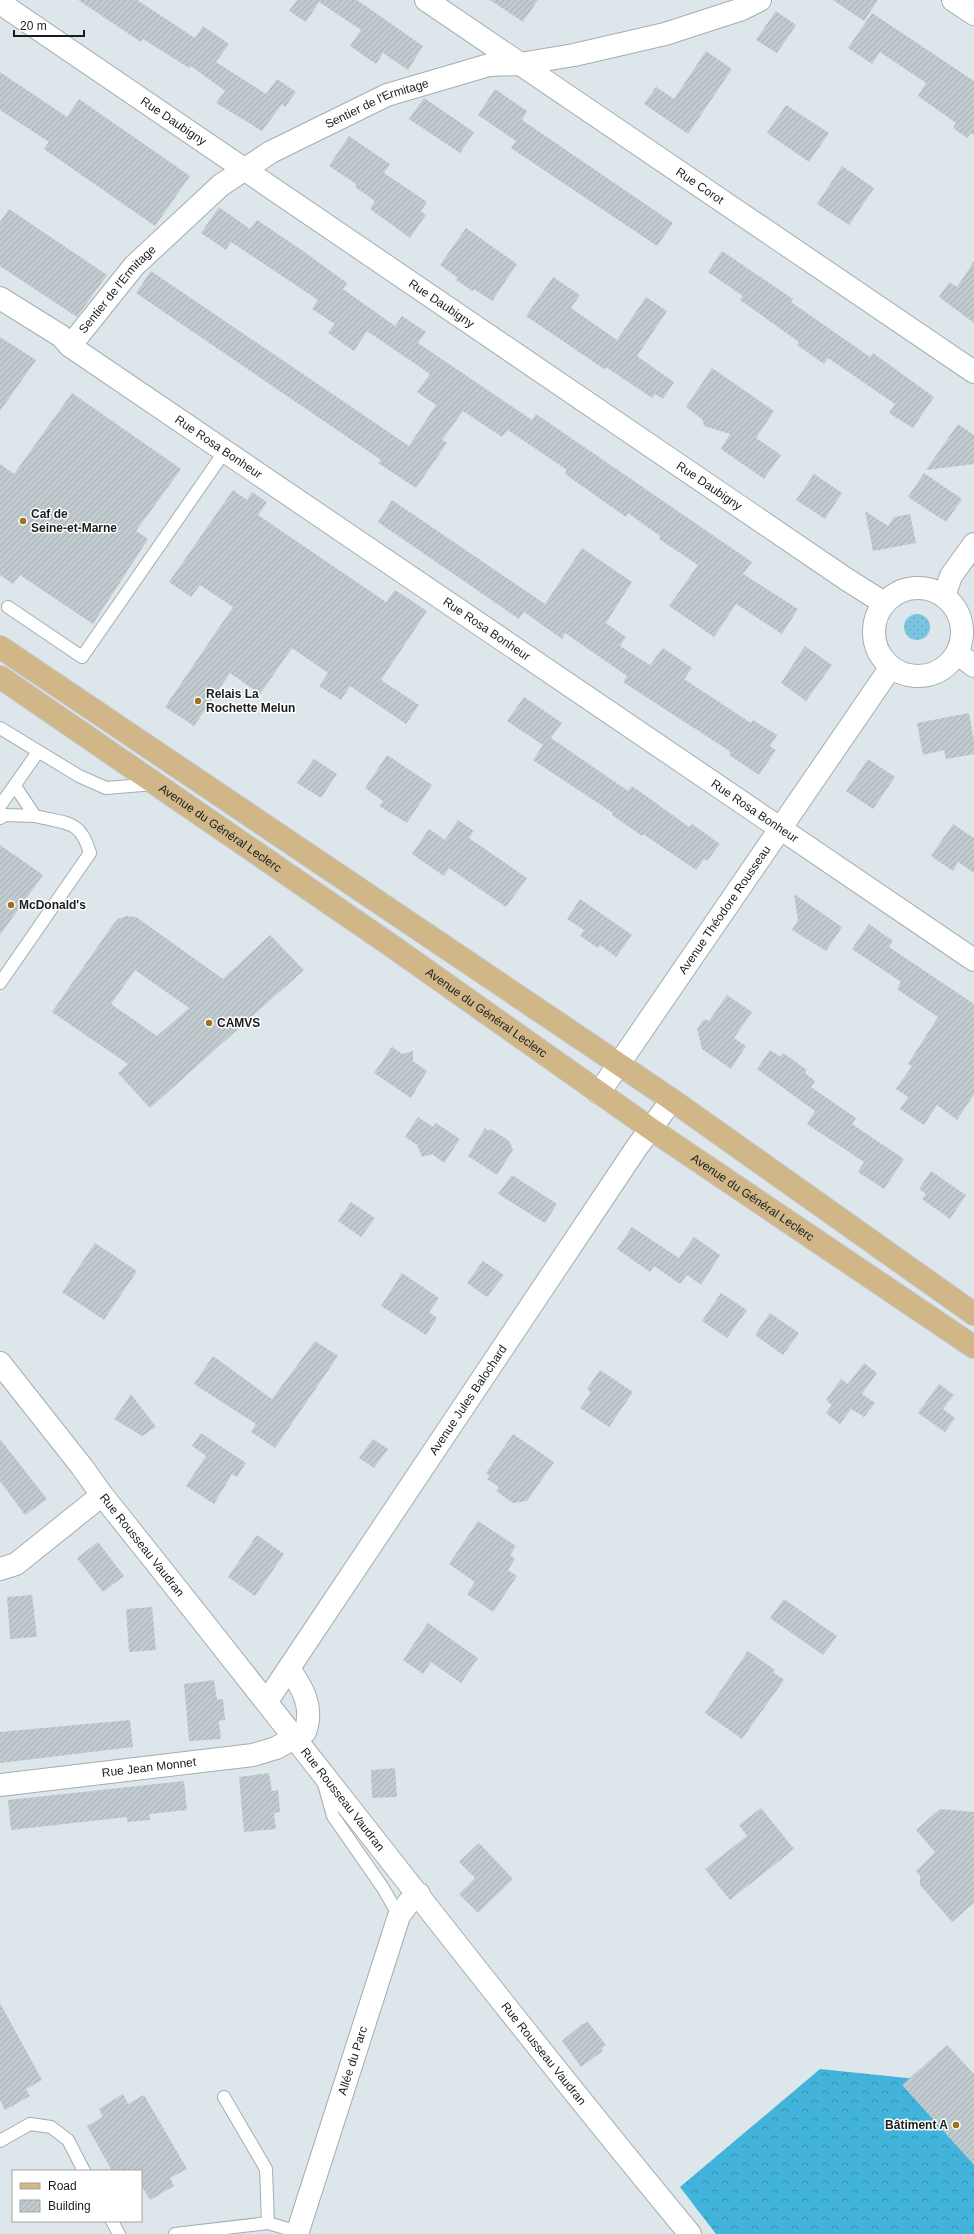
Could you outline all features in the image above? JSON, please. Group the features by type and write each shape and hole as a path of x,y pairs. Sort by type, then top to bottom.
{"main road":[{"path":"0,647 672,1100 974,1314"},
{"name":"Avenue du Général Leclerc","path":"0,677 389,944 651,1129 974,1347"}],"street":[{"name":"Rue Corot","path":"426,0 974,372"},
{"name":"Sentier de l'Ermitage","path":"70,346 134,266 221,186 271,152 387,95 489,65 520,64 574,55 665,34 742,9 760,0"},
{"path":"953,0 974,14"},
{"name":"Rue Daubigny","path":"0,3 846,579 884,603"},
{"name":"Rue Rosa Bonheur","path":"0,298 61,336 70,346 974,960"},
{"path":"944,596 951,576 974,544"},
{"path":"919,587 932,590 944,596 953,604 959,616 962,628 961,641 957,653 947,665 934,673 919,676 904,674 890,667 881,657 875,644 873,629 876,616 884,603 894,594 906,589 919,587"},
{"path":"957,653 974,666"},
{"name":"Avenue Théodore Rousseau","path":"599,1093 890,667"},
{"name":"Avenue Jules Balochard","path":"267,1701 651,1129 672,1100"},
{"name":"Rue Rousseau Vaudran","path":"0,1363 82,1467 102,1495 267,1701 520,2024 690,2234"},
{"path":"0,1569 16,1564 102,1495"},
{"name":"Rue Jean Monnet","path":"0,1785 254,1755 276,1748 305,1732 310,1718 302,1686 289,1668"},
{"name":"Allée du Parc","path":"298,2233 399,1916 409,1902 419,1894"}],"lane":[{"path":"8,607 82,658 225,451"},
{"path":"0,728 79,776 106,788 154,784"},
{"path":"0,806 38,752"},
{"path":"15,786 36,816"},
{"path":"0,818 5,815 36,816 76,826 85,837 90,854 0,982"},
{"path":"320,1769 333,1816 383,1888 399,1916"},
{"path":"224,2097 266,2169 268,2223"},
{"path":"0,2140 30,2124 51,2127 68,2140 83,2170"},
{"path":"113,2222 119,2234"},
{"path":"175,2234 268,2223 298,2233"}],"green space":[{"path":"820,2069 974,2085 974,2234 716,2234 680,2187"}],"shaded area":[{"path":"917,614 926,618 930,627 926,636 917,640 908,636 904,627 908,618"}],"building":[{"path":"78,0 137,0 195,38 203,26 229,44 216,62 266,94 277,79 296,92 285,107 282,104 262,131 216,103 225,91 191,66 189,68 143,39 141,42"},
{"path":"297,0 357,0 423,46 408,70 383,53 376,64 350,46 361,30 319,2 306,22 289,11"},
{"path":"490,0 538,0 523,22"},
{"path":"833,0 878,0 864,21"},
{"path":"776,11 796,25 777,53 756,40"},
{"path":"872,13 974,81 974,135 971,133 967,138 953,128 956,123 918,96 926,83 880,52 872,64 848,48"},
{"path":"706,51 732,69 688,134 644,104 656,87 674,99"},
{"path":"0,72 67,117 79,99 190,176 155,226 44,149 49,142 0,110"},
{"path":"495,89 527,111 522,120 673,223 657,246 511,148 516,141 478,115"},
{"path":"424,98 474,132 460,153 409,119"},
{"path":"786,105 829,133 809,162 767,133"},
{"path":"349,136 390,164 384,173 427,202 421,211 426,215 410,238 370,209 375,201 355,187 356,184 329,166"},
{"path":"842,166 874,188 849,225 817,204"},
{"path":"219,207 250,229 257,220 303,251 347,283 343,289 395,326 402,316 426,332 418,343 532,420 536,414 752,562 743,574 798,609 782,634 736,604 714,637 669,606 698,565 659,539 660,536 628,513 626,517 565,474 567,470 508,430 502,437 463,411 442,440 447,443 416,488 378,463 381,460 136,293 151,271 409,446 436,405 417,392 430,374 367,331 354,351 328,333 335,324 312,309 318,300 231,242 226,250 201,233"},
{"path":"9,209 107,275 77,317 0,266 0,222"},
{"path":"466,228 517,264 492,301 474,289 472,291 456,280 458,278 440,265"},
{"path":"722,251 793,299 791,302 870,357 873,353 934,397 913,428 889,413 895,404 828,358 824,364 797,345 799,342 740,300 743,296 708,272"},
{"path":"974,261 974,323 939,297 949,282 957,287"},
{"path":"553,277 580,295 571,308 617,340 646,297 667,311 637,356 674,382 663,399 655,394 652,398 606,367 604,369 526,316"},
{"path":"0,337 36,360 0,411"},
{"path":"712,368 774,411 756,438 781,455 764,479 721,449 730,434 704,426 702,419 686,407"},
{"name":"Caf de Seine-et-Marne","path":"72,393 181,469 136,531 148,539 93,624 20,575 13,584 0,575 0,464 14,474"},
{"path":"958,424 974,435 974,464 926,470"},
{"path":"924,473 962,499 946,522 908,497"},
{"path":"814,474 842,493 825,519 796,500"},
{"path":"233,490 247,500 252,492 267,502 258,515 386,602 395,590 427,611 381,680 419,705 406,724 350,686 341,700 319,686 328,673 292,648 260,694 230,673 194,726 165,707 233,607 200,585 191,597 169,582"},
{"path":"392,500 545,604 582,548 632,582 606,623 626,637 620,646 650,665 663,648 692,668 684,679 751,723 753,720 777,735 770,746 776,750 759,775 729,755 731,752 623,682 627,676 565,633 562,639 524,612 519,619 378,522"},
{"path":"865,511 888,526 894,517 910,514 916,543 873,551"},
{"path":"805,646 832,665 806,701 781,683"},
{"path":"524,697 562,723 551,738 628,791 632,786 689,827 692,824 720,844 707,861 704,859 696,870 643,834 642,836 612,815 613,813 533,760 543,745 507,721"},
{"path":"969,713 974,741 974,754 946,759 944,750 923,755 917,723"},
{"path":"387,755 432,785 407,823 379,806 383,801 365,788"},
{"path":"314,759 337,774 321,798 297,783"},
{"path":"868,759 895,777 873,809 846,791"},
{"path":"458,820 474,831 469,838 527,878 506,907 449,868 444,876 412,854 429,829 445,840"},
{"path":"953,824 974,838 974,873 958,862 953,871 931,856"},
{"name":"McDonald's","path":"0,845 43,875 0,935"},
{"path":"794,894 842,927 826,951 792,930 798,920"},
{"path":"580,899 632,935 616,957 600,945 598,948 580,936 584,930 567,919"},
{"path":"127,916 136,917 223,979 270,935 304,970 150,1108 118,1073 128,1064 52,1012 118,919","holes":["135,970 189,1008 157,1036 111,1004"]},
{"path":"869,924 893,941 889,947 974,1004 974,1094 957,1120 937,1105 924,1125 900,1109 908,1097 896,1089 912,1066 908,1064 938,1017 897,989 901,982 852,949"},
{"path":"727,995 752,1012 734,1038 746,1046 731,1069 702,1049 697,1029 704,1019 709,1021"},
{"path":"392,1047 402,1054 413,1051 413,1061 427,1071 411,1098 374,1073"},
{"path":"770,1050 780,1057 783,1053 807,1070 805,1073 815,1081 811,1087 856,1118 852,1124 904,1159 884,1189 858,1172 864,1162 807,1124 815,1111 757,1069"},
{"path":"418,1117 433,1127 436,1123 460,1139 444,1163 432,1154 422,1157 417,1145 405,1137"},
{"path":"485,1128 489,1131 491,1129 509,1141 513,1150 497,1175 468,1156"},
{"path":"931,1171 966,1195 950,1219 922,1199 926,1194 919,1189"},
{"path":"512,1175 557,1204 545,1223 498,1194"},
{"path":"351,1202 375,1218 361,1237 338,1221"},
{"path":"632,1227 679,1258 694,1237 720,1255 701,1285 687,1275 680,1284 654,1266 650,1272 617,1249"},
{"path":"95,1243 137,1271 104,1320 62,1292"},
{"path":"483,1261 504,1275 487,1297 467,1283"},
{"path":"402,1273 439,1298 429,1312 437,1318 426,1335 381,1306"},
{"path":"721,1293 747,1310 727,1338 702,1321"},
{"path":"770,1313 799,1333 783,1355 755,1335"},
{"path":"315,1341 338,1356 275,1448 251,1432 256,1424 194,1384 213,1356 272,1399"},
{"path":"864,1363 877,1373 862,1394 875,1403 864,1417 851,1409 840,1424 826,1413 832,1405 826,1400 841,1379 848,1384"},
{"path":"600,1370 633,1392 609,1427 580,1408 591,1392 587,1389"},
{"path":"939,1384 954,1395 943,1409 955,1418 945,1432 918,1413"},
{"path":"131,1394 156,1427 142,1436 114,1419"},
{"path":"201,1433 246,1463 237,1477 232,1474 214,1504 186,1486 206,1456 192,1446"},
{"path":"513,1434 554,1462 527,1501 513,1503 496,1491 499,1487 487,1479 490,1476 486,1473"},
{"path":"0,1439 47,1499 25,1515 0,1481"},
{"path":"373,1439 388,1449 374,1468 359,1458"},
{"path":"478,1521 516,1546 510,1555 515,1559 508,1570 517,1576 493,1612 467,1594 475,1582 449,1564"},
{"path":"257,1535 284,1554 255,1596 228,1577"},
{"path":"98,1542 124,1576 103,1592 77,1558"},
{"path":"32,1595 37,1637 10,1639 7,1597"},
{"path":"784,1599 837,1636 823,1655 770,1618"},
{"path":"152,1607 156,1650 129,1652 126,1609"},
{"path":"428,1623 478,1658 461,1683 431,1662 423,1674 403,1660"},
{"path":"748,1651 775,1670 773,1672 784,1680 742,1739 705,1713"},
{"path":"214,1680 217,1700 223,1699 225,1720 219,1721 221,1739 189,1741 184,1684"},
{"path":"130,1720 133,1747 0,1763 0,1732"},
{"path":"395,1768 397,1797 372,1798 371,1770"},
{"path":"269,1773 272,1791 278,1790 280,1812 274,1813 276,1829 244,1832 239,1777"},
{"path":"184,1781 187,1810 149,1814 150,1820 127,1822 127,1817 11,1830 8,1800"},
{"path":"761,1808 794,1849 730,1900 705,1869 747,1836 739,1825"},
{"path":"940,1809 974,1812 974,1903 952,1922 920,1885 920,1876 916,1871 935,1852 916,1830"},
{"path":"479,1843 513,1879 478,1913 459,1894 475,1878 459,1862"},
{"path":"0,2003 42,2080 26,2089 30,2096 5,2110 0,2100"},
{"path":"588,2022 606,2045 601,2049 603,2051 581,2067 562,2041 582,2024"},
{"name":"Bâtiment A","path":"947,2045 974,2074 974,2165 902,2085"},
{"path":"123,2094 128,2104 144,2095 187,2169 170,2178 174,2186 150,2200 142,2187 142,2170 111,2170 87,2126 103,2117 99,2109"}],"place":[{"name":"Caf de Seine-et-Marne","path":"23,521"},
{"name":"Relais La Rochette Melun","path":"198,701"},
{"name":"McDonald's","path":"11,905"},
{"name":"CAMVS","path":"209,1023"},
{"name":"Bâtiment A","path":"956,2125"}]}
